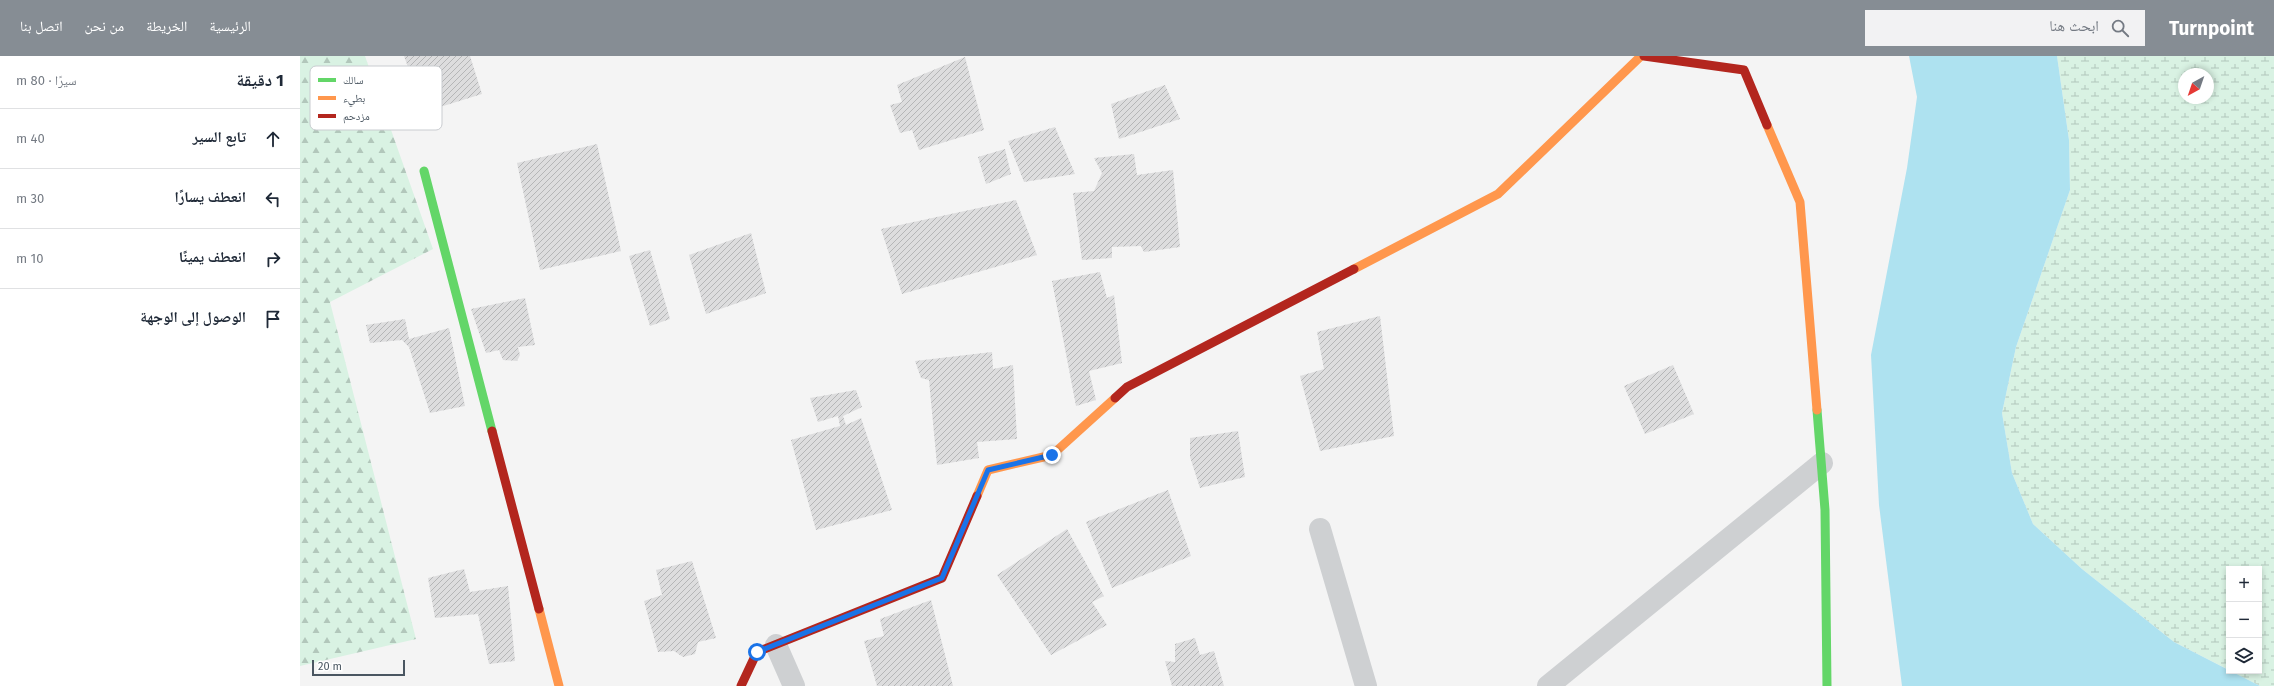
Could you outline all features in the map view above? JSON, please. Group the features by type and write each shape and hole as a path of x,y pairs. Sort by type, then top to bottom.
{"street":[{"path":"741,686 757,652 942,578 988,470 1052,455 1127,387 1498,194 1643,56 1744,70 1800,202 1825,510 1827,686"},
{"path":"424,171 559,686"},
{"path":"1548,686 1822,464"},
{"path":"1320,529 1366,686"},
{"path":"776,645 794,686"}],"green space":[{"path":"300,56 365,56 369,66 310,66 310,130 391,130 433,249 330,302 416,639 300,666"},
{"path":"2057,56 2274,56 2274,686 2260,686 2236,674 2262,674 2262,566 2226,566 2226,668 2174,642 2082,569 2033,524 2012,473 2002,413 2016,347 2070,190 2069,140"}],"water":[{"path":"1909,56 2057,56 2069,140 2070,190 2016,347 2002,413 2012,473 2033,524 2082,569 2174,642 2226,669 2226,674 2237,674 2260,686 1902,686 1879,505 1871,355 1907,168 1917,97"}],"building":[{"path":"404,56 470,56 482,94 442,106 442,66 408,66"},
{"path":"965,57 984,130 919,150 912,130 900,133 890,105 902,102 897,85"},
{"path":"1165,85 1180,119 1119,139 1111,104"},
{"path":"1055,127 1075,174 1024,182 1008,141"},
{"path":"597,144 621,251 540,270 517,163"},
{"path":"1005,149 1011,174 986,184 978,157"},
{"path":"1134,154 1137,175 1173,170 1180,247 1144,252 1141,246 1112,247 1112,258 1082,260 1073,193 1094,191 1102,173 1094,158"},
{"path":"1016,200 1037,255 902,294 881,229"},
{"path":"751,233 766,293 706,314 689,255"},
{"path":"650,250 670,319 650,326 629,256"},
{"path":"1100,272 1107,298 1114,295 1122,363 1089,371 1096,400 1076,406 1052,281"},
{"path":"525,298 535,345 518,347 520,355 517,361 503,360 499,350 486,353 471,309"},
{"path":"1380,316 1394,436 1320,451 1300,376 1324,369 1317,332"},
{"path":"405,319 409,339 449,328 465,406 430,413 409,347 402,340 370,343 366,325"},
{"path":"992,352 993,369 1013,365 1017,439 977,442 979,458 937,465 929,380 921,378 915,361"},
{"path":"1673,365 1694,414 1645,434 1624,386"},
{"path":"856,390 862,407 843,416 846,425 861,418 892,510 816,530 791,440 840,426 838,416 818,422 810,398"},
{"path":"1238,431 1245,477 1200,488 1190,457 1190,438"},
{"path":"1168,490 1191,556 1112,588 1086,522"},
{"path":"1067,529 1104,596 1092,602 1107,625 1051,655 997,575"},
{"path":"692,561 716,638 698,642 695,654 683,657 674,651 658,652 644,601 662,595 656,570"},
{"path":"464,569 470,592 508,586 515,661 489,664 478,614 435,618 428,578"},
{"path":"931,600 953,686 877,686 864,641 884,636 880,619"},
{"path":"1195,638 1200,655 1214,651 1224,686 1172,686 1165,661 1175,662 1175,644"}],"traffic: fast":[{"path":"424,171 492,431"},
{"path":"1817,410 1825,510 1827,686"}],"traffic: slow":[{"path":"1354,269 1498,194 1641,56"},
{"path":"1767,125 1800,202 1817,410"},
{"path":"977,496 988,470 1052,455 1115,398"},
{"path":"539,609 559,686"}],"traffic: jam":[{"path":"1644,56 1744,70 1767,125"},
{"path":"1115,398 1127,387 1354,269"},
{"path":"492,431 539,609"},
{"path":"741,686 757,652 942,578 977,496"}],"route":[{"path":"757,652 942,578 988,470 1052,455"}]}
